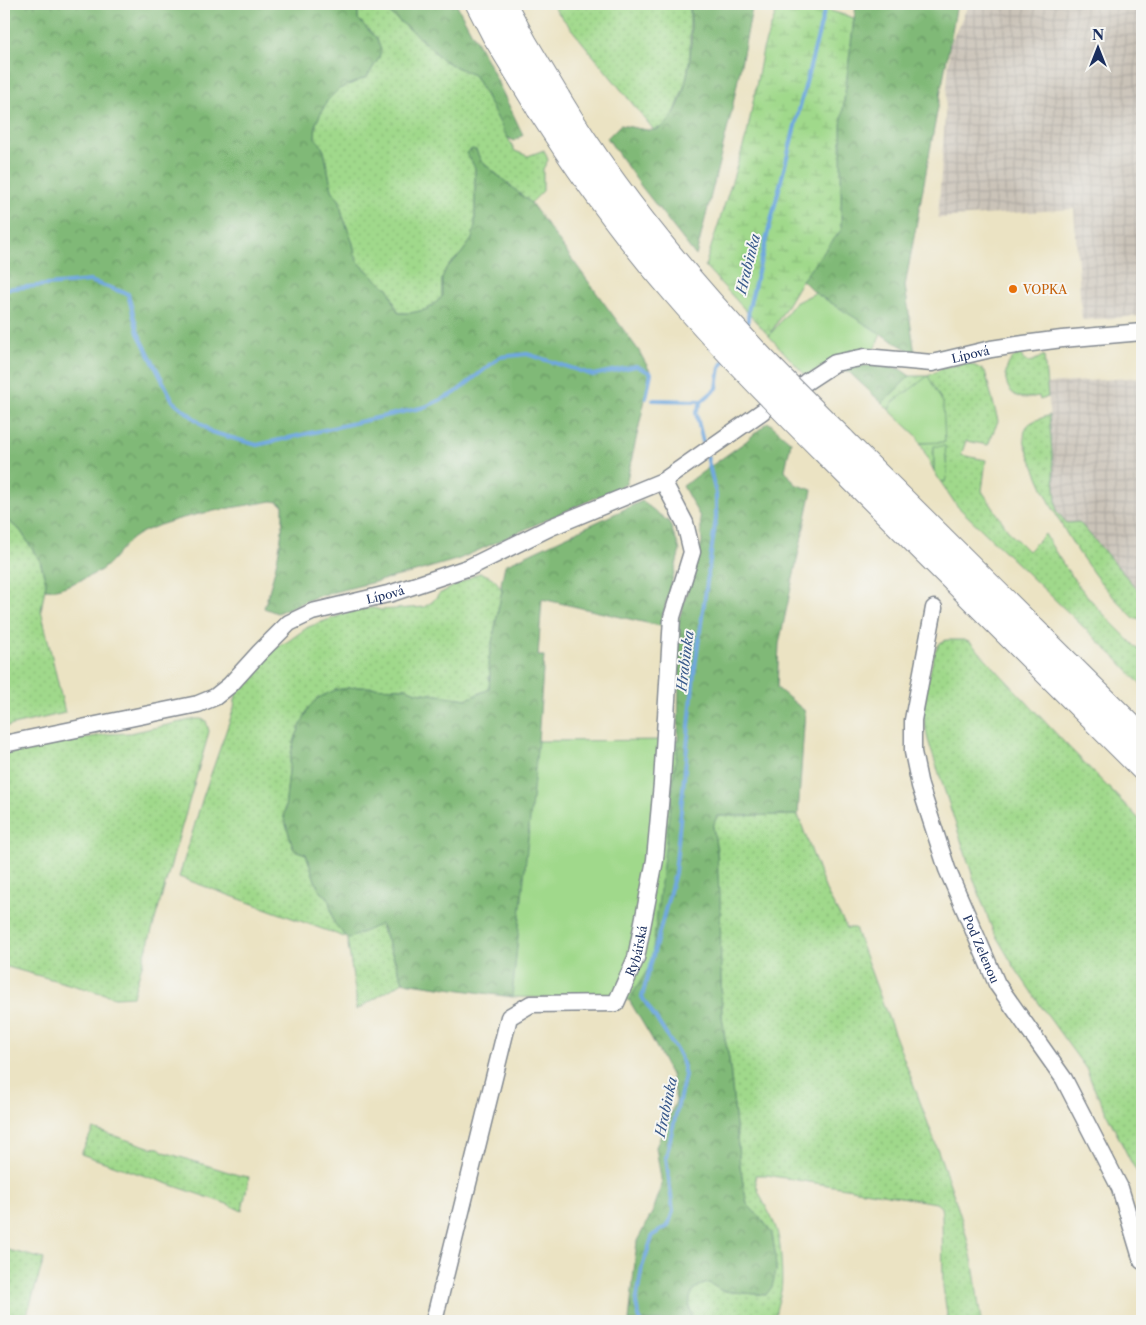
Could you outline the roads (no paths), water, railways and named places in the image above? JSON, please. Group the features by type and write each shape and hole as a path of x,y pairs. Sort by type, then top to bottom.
{"highway":[{"path":"478,4 494,35 549,104 591,151 674,260 754,350 834,447 1142,768"},
{"path":"504,4 525,43 549,104"},
{"path":"834,447 1142,737"}],"street":[{"name":"Lípová","path":"806,382 835,363 865,357 932,364 991,349 1062,339 1142,332"},
{"name":"Lípová","path":"4,744 198,704 215,697 230,685 289,624 304,616 312,612 392,593 470,567 550,527 662,481 763,410"},
{"name":"Rybářská","path":"434,1321 509,1017 531,1004 616,1003 636,958 655,860 662,783 672,617 692,552 685,523 662,481"},
{"name":"Pod Zelenou","path":"934,608 913,720 913,752 920,786 947,869 997,984 1064,1079 1120,1188 1142,1261"}],"waterway":[{"name":"Hrabinka","path":"747,329 749,307 826,4"},
{"path":"4,289 90,281 128,294 138,333 173,401 211,432 257,445 425,407 455,393 500,357 527,354 593,375 636,366 651,373 646,398"},
{"name":"Hrabinka","path":"704,446 696,413 702,401 717,388 720,367 726,360"},
{"path":"653,400 702,401"},
{"name":"Hrabinka","path":"640,1321 636,1303 642,1267 653,1235 668,1226 673,1211 666,1157 685,1075 680,1056 642,997 675,873 694,674 716,518 716,494 707,456"}],"place":[{"name":"VOPKA","path":"1013,289"}]}
